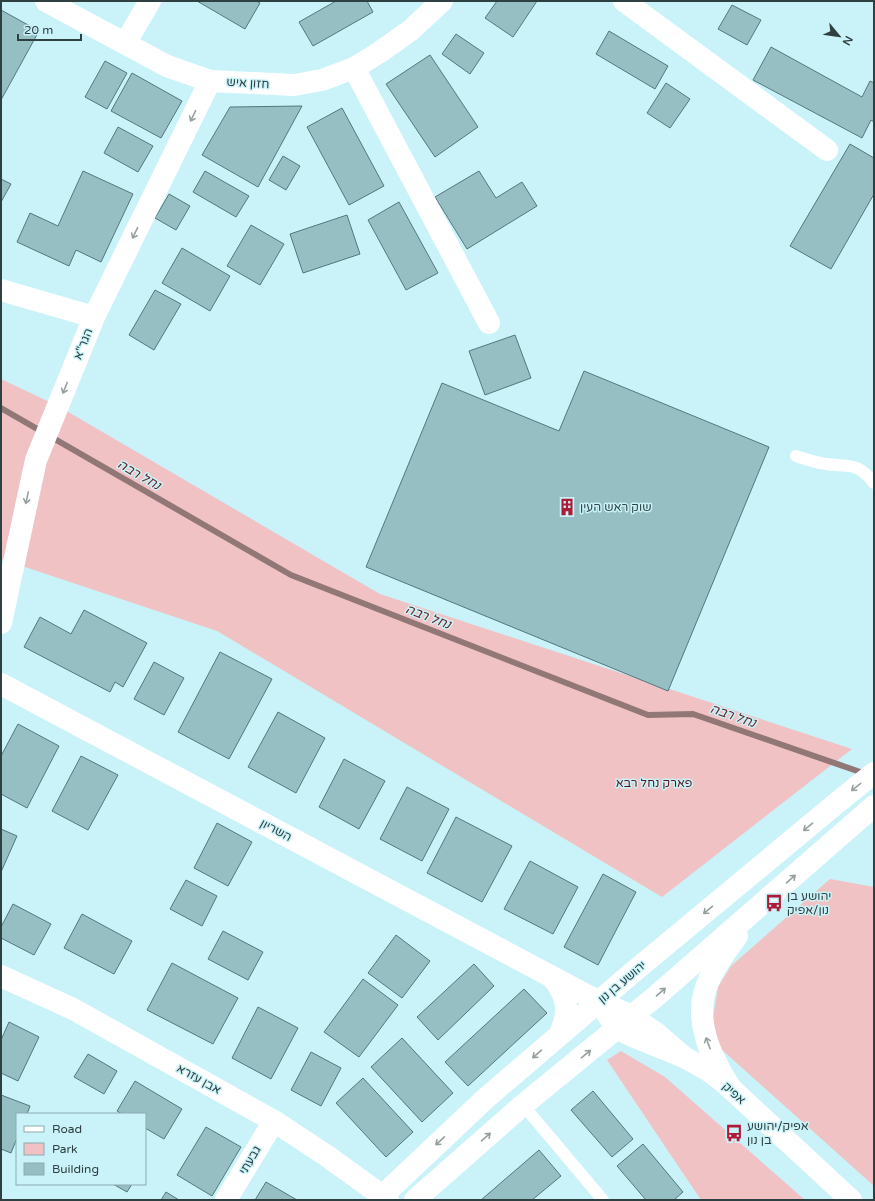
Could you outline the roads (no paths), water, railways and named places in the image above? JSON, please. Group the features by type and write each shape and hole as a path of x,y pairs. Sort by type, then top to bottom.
{"street":[{"name":"חזון איש","path":"46,1 126,42 167,66 210,81 294,85 322,80 354,68 411,30 442,1"},
{"path":"126,42 150,1"},
{"path":"624,1 827,150"},
{"path":"354,68 488,323"},
{"name":"הגר\"א","path":"1,623 36,460 94,317 210,81"},
{"path":"1,290 94,317"},
{"name":"השריון","path":"1,684 599,1002"},
{"name":"יהושע בן נון","path":"382,1198 485,1099 560,1034 874,773"},
{"path":"417,1199 523,1105 655,997 867,813"},
{"path":"732,1090 716,1062 705,1036 702,1022 702,1002 708,980 716,966 755,910"},
{"name":"אבן עזרא","path":"1,976 72,1009 274,1121 327,1156 382,1198"},
{"name":"השריון","path":"552,976 559,985 567,1006 565,1022 560,1034"},
{"name":"אפיק","path":"599,1002 624,1022 656,1033 684,1057 709,1071 732,1090 851,1200"},
{"name":"גבעתי","path":"226,1200 274,1121"}],"lane":[{"path":"796,456 828,465 855,467 865,472 874,483"},
{"path":"523,1105 603,1200"}],"waterway":[{"name":"נחל רבה","path":"1,408 291,575 648,715 693,714 866,774"}],"place":[{"name":"שוק ראש העין","path":"567,507"},
{"name":"יהושע בן נון/אפיק","path":"774,903"},
{"name":"אפיק/יהושע בן נון","path":"734,1133"}],"park label":[{"name":"פארק נחל רבא","path":"654,783"}]}
